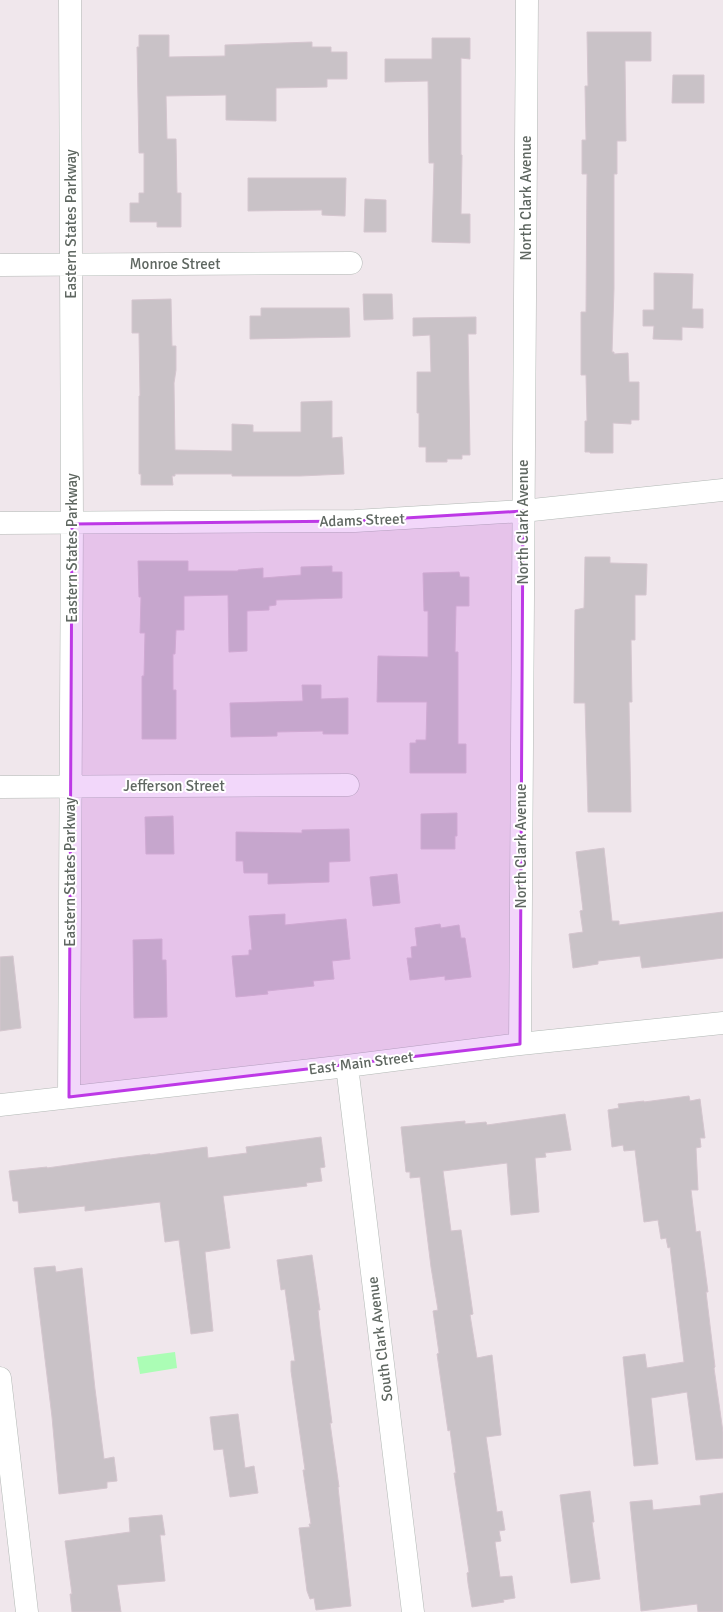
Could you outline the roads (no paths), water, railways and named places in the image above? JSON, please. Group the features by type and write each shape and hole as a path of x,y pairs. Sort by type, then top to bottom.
{"street":[{"name":"Eastern States Parkway","path":"69,1097 72,524 70,0"},
{"name":"North Clark Avenue","path":"520,1044 527,0"},
{"name":"Monroe Street","path":"0,265 351,263"},
{"name":"Adams Street","path":"0,524 355,521 523,511 723,490"},
{"name":"Jefferson Street","path":"0,787 348,785"},
{"name":"East Main Street","path":"0,1105 347,1066 520,1044 723,1023"},
{"name":"South Clark Avenue","path":"347,1066 413,1612"},
{"path":"0,1378 27,1612"}]}
